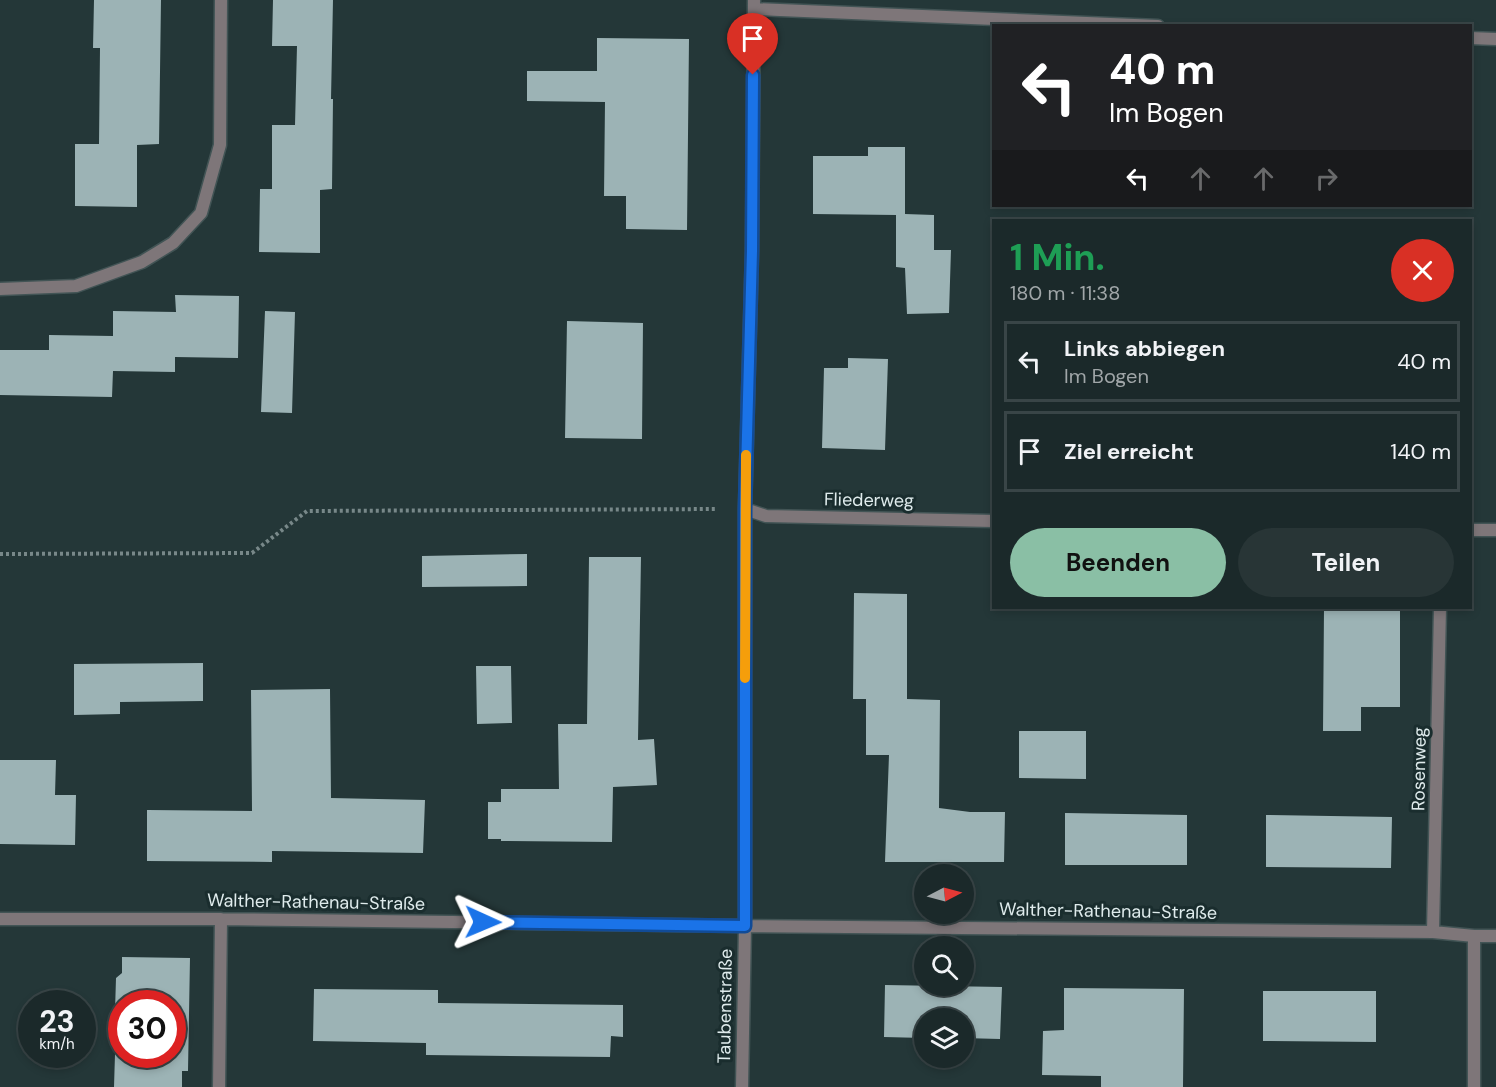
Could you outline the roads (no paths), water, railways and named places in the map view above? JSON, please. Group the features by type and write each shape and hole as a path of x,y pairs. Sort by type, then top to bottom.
{"street":[{"path":"0,289 76,286 142,262 173,243 201,213 220,145 221,0"},
{"path":"754,4 1121,24"},
{"name":"Taubenstraße","path":"742,1087 745,926 745,509 752,251 754,4"},
{"path":"1472,38 1496,39"},
{"name":"Fliederweg","path":"745,509 766,516 992,520"},
{"path":"1472,530 1496,530"},
{"name":"Rosenweg","path":"1434,932 1440,609"},
{"name":"Walther-Rathenau-Straße","path":"0,919 221,919 1434,932 1496,936"},
{"path":"219,1087 221,919"},
{"path":"1474,936 1474,1087"}]}
